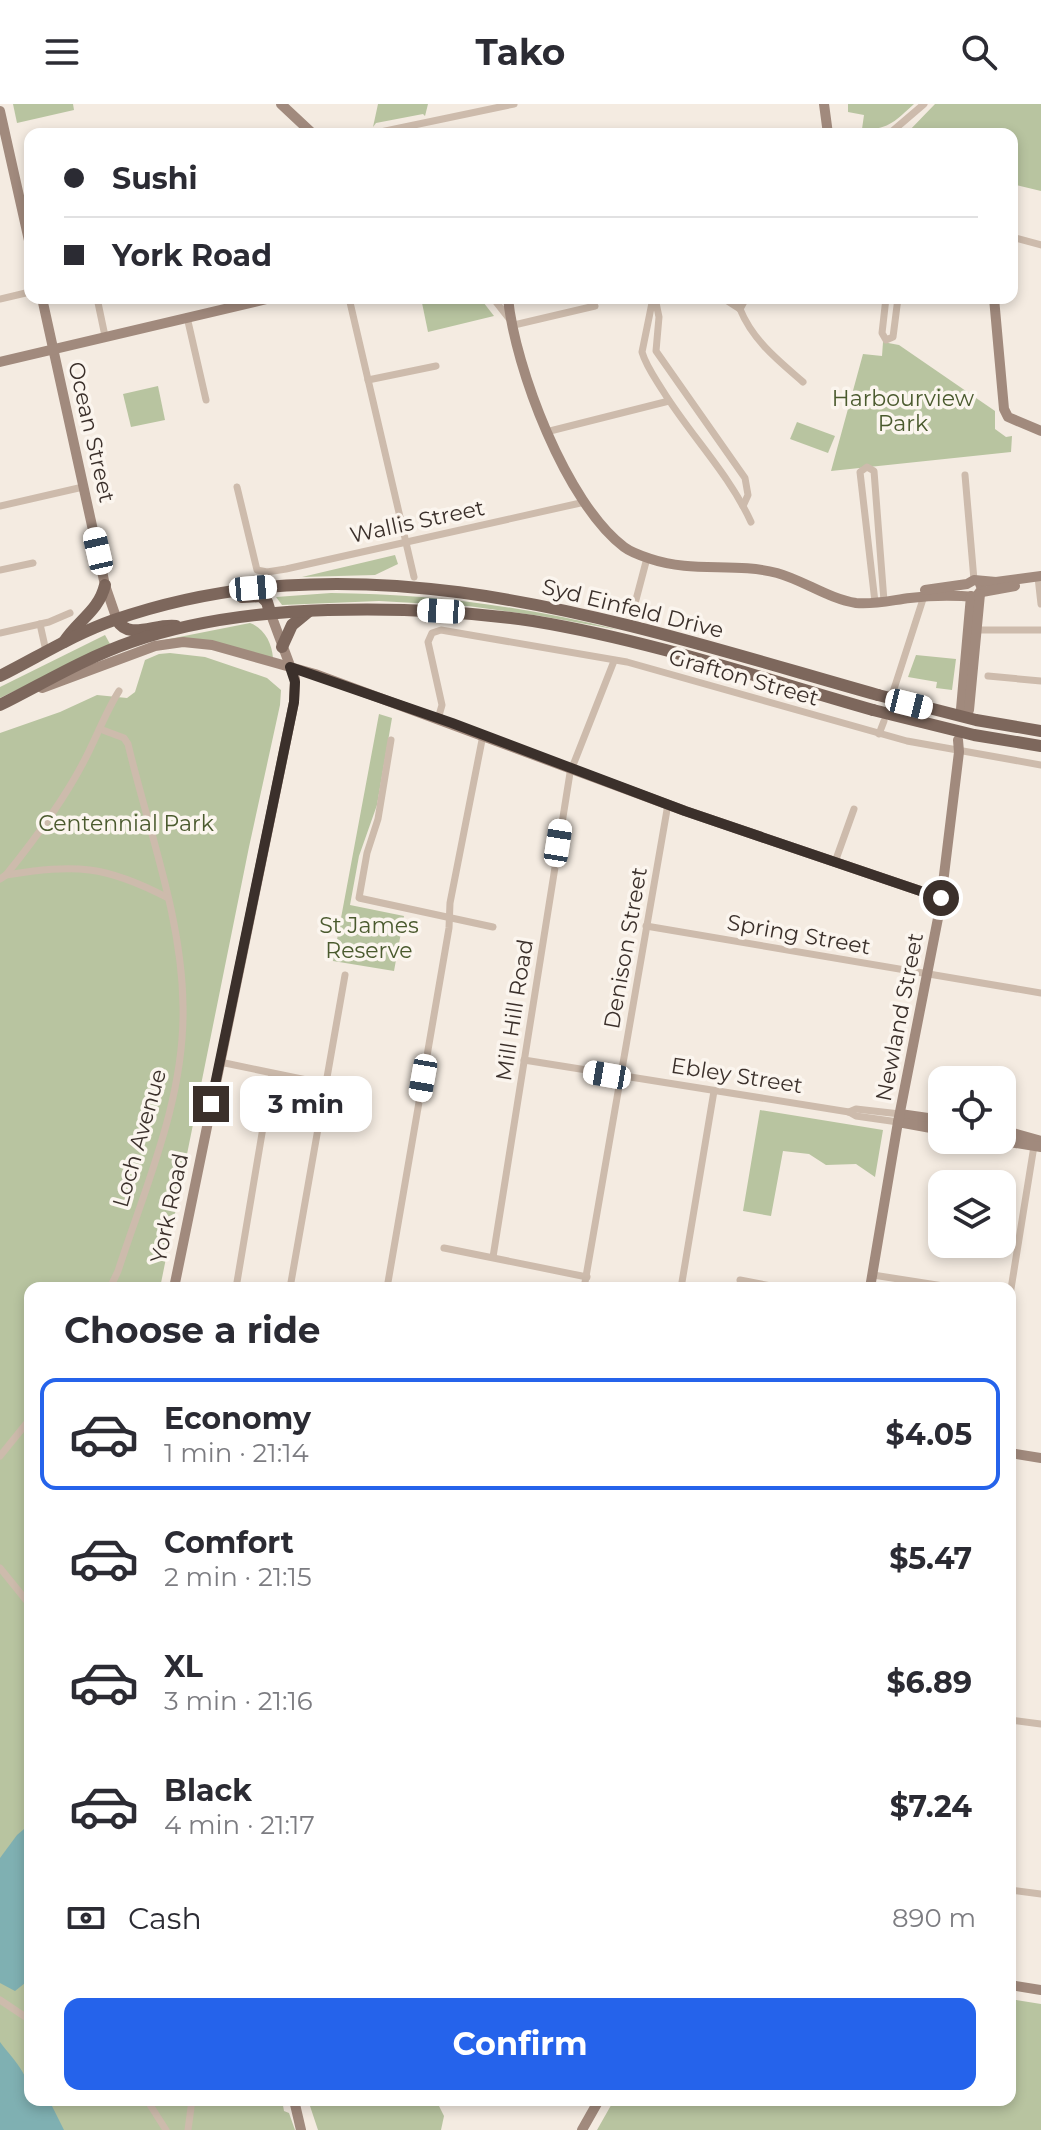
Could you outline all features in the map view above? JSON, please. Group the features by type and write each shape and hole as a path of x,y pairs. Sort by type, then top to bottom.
{"main road":[{"path":"64,642 72,628 98,605 105,585"},
{"name":"Syd Einfeld Drive","path":"207,595 272,586 358,585 492,596 598,617 878,695 976,720 1041,731"},
{"path":"0,676 64,642 117,620 207,595 233,598 261,596 270,612"},
{"name":"Syd Einfeld Drive","path":"183,627 270,612 309,611 419,610 534,622 623,640 974,735 1041,746"},
{"path":"282,647 292,625 309,611"},
{"path":"117,620 124,630 130,631 164,624 183,627"},
{"path":"1,704 78,663 183,627"}],"street":[{"path":"274,104 296,128"},
{"path":"281,104 307,128"},
{"path":"396,128 480,108 514,104"},
{"path":"824,104 827,128"},
{"path":"896,128 924,104"},
{"path":"0,111 24,204"},
{"path":"1018,239 1041,245"},
{"path":"0,299 24,293"},
{"name":"Ocean Street","path":"43,304 105,585 117,620"},
{"path":"98,304 105,336"},
{"path":"0,362 244,304"},
{"path":"350,304 414,577"},
{"path":"498,304 514,325"},
{"path":"509,304 527,377 546,432 574,487 618,541 632,552 675,567 738,567 776,573 854,603 1040,580 1041,604"},
{"path":"653,304 642,352 669,401 751,522"},
{"path":"656,304 659,317 656,351 745,478 748,495 743,506"},
{"path":"732,304 740,309 769,353 803,382"},
{"path":"740,309 743,304"},
{"path":"885,304 882,333 886,340 893,337 897,304"},
{"path":"995,304 1004,409 1008,417 1041,431"},
{"path":"514,325 595,306"},
{"path":"187,317 206,400"},
{"path":"368,380 436,366"},
{"path":"546,432 669,401"},
{"path":"867,467 874,471 879,598 860,472 867,467"},
{"path":"965,475 974,589 976,630 965,710 974,589"},
{"path":"0,506 83,487"},
{"name":"Wallis Street","path":"237,487 257,570 278,571 585,502"},
{"path":"633,611 647,558"},
{"path":"0,570 33,563"},
{"path":"893,692 925,593"},
{"name":"York Road","path":"175,1282 294,702 295,682 270,612"},
{"path":"0,633 70,613"},
{"path":"40,624 46,651"},
{"name":"Grafton Street","path":"438,719 442,705 428,645 430,635 436,630 627,662 879,734 959,752 1041,765"},
{"path":"976,630 1041,630"},
{"path":"1,704 133,653 171,643 207,644 315,674 668,804 941,898"},
{"name":"Mill Hill Road","path":"493,1257 571,769 614,661"},
{"path":"988,676 1041,681"},
{"path":"3,877 54,814 119,691"},
{"path":"879,734 884,721"},
{"name":"Loch Avenue","path":"100,729 124,738 128,744 168,898 183,1006 181,1051 171,1108 113,1282"},
{"path":"388,1282 450,903 483,735"},
{"path":"391,740 378,819 365,862 359,898 493,927"},
{"name":"Newland Street","path":"871,1282 941,898 962,740"},
{"name":"Denison Street","path":"586,1282 668,804"},
{"path":"835,862 854,809"},
{"path":"3,877 58,867 84,868 109,872 168,898"},
{"name":"Spring Street","path":"646,926 1041,993"},
{"path":"291,1282 345,975"},
{"name":"Ebley Street","path":"524,1060 620,1078 849,1112 856,1109 928,1126"},
{"path":"220,1062 326,1084"},
{"path":"237,1282 272,1074"},
{"path":"682,1282 714,1091"},
{"name":"Ebley Street","path":"899,1118 928,1119"},
{"path":"1016,1136 1039,1145"},
{"path":"1016,1142 1039,1145"},
{"path":"1013,1282 1039,1145"},
{"path":"444,1248 587,1277"},
{"path":"118,1271 118,1282"},
{"path":"873,1275 918,1282"},
{"path":"740,1280 750,1282"},
{"path":"0,1456 24,1426"},
{"path":"1016,1454 1041,1456"},
{"path":"0,1568 24,1598"},
{"path":"1016,1721 1040,1724 1041,1712"},
{"path":"1016,1891 1041,1894"},
{"path":"1016,1986 1041,1990"},
{"path":"0,2000 24,2016"},
{"path":"151,2106 166,2130"},
{"path":"188,2130 191,2106"},
{"path":"295,2106 301,2130"},
{"path":"582,2130 596,2106"}],"green space":[{"path":"13,104 73,104 74,110 17,123"},
{"path":"378,104 428,104 425,116 376,123 373,127"},
{"path":"848,104 914,104 896,120 876,128 862,128 864,115 848,112"},
{"path":"935,104 1041,104 1041,191 1018,185 1018,128 912,128"},
{"path":"422,304 485,304 494,316 428,332"},
{"name":"Harbourview Park","path":"883,342 899,345 995,411 995,429 1006,437 1012,436 1011,452 831,471 863,354 882,356"},
{"path":"158,386 165,420 131,427 123,394"},
{"path":"797,422 835,436 828,453 790,439"},
{"path":"395,555 398,564 375,575 302,577"},
{"path":"331,593 476,603 548,614 619,630 468,606 379,601 282,605 276,597"},
{"path":"250,623 266,637 273,658 209,641 154,642"},
{"path":"105,635 110,644 0,698 0,687"},
{"name":"Centennial Park","path":"159,654 205,657 267,678 281,690 280,705 161,1282 24,1282 24,2106 283,2106 295,2130 0,2130 0,733 97,695 127,698 135,692 145,660"},
{"path":"916,655 956,659 952,690 936,688 937,682 908,677"},
{"name":"St James Reserve","path":"379,714 392,718 377,805 359,856 350,905 404,916 394,971 333,961"},
{"path":"760,1110 883,1130 875,1177 856,1164 826,1165 809,1154 783,1151 771,1216 743,1211"},
{"path":"1016,2000 1041,2004 1041,2130 597,2130 611,2106 1016,2106"},
{"path":"310,2106 439,2106 444,2116 441,2130 318,2130"}],"water":[{"path":"24,1829 24,1984 15,1991 0,1983 0,1858"},
{"path":"0,2042 24,2075 24,2106 52,2106 64,2130 0,2130"}],"route":[{"path":"211,1104 294,702 295,678 290,667 452,723 685,811 941,898"}]}
